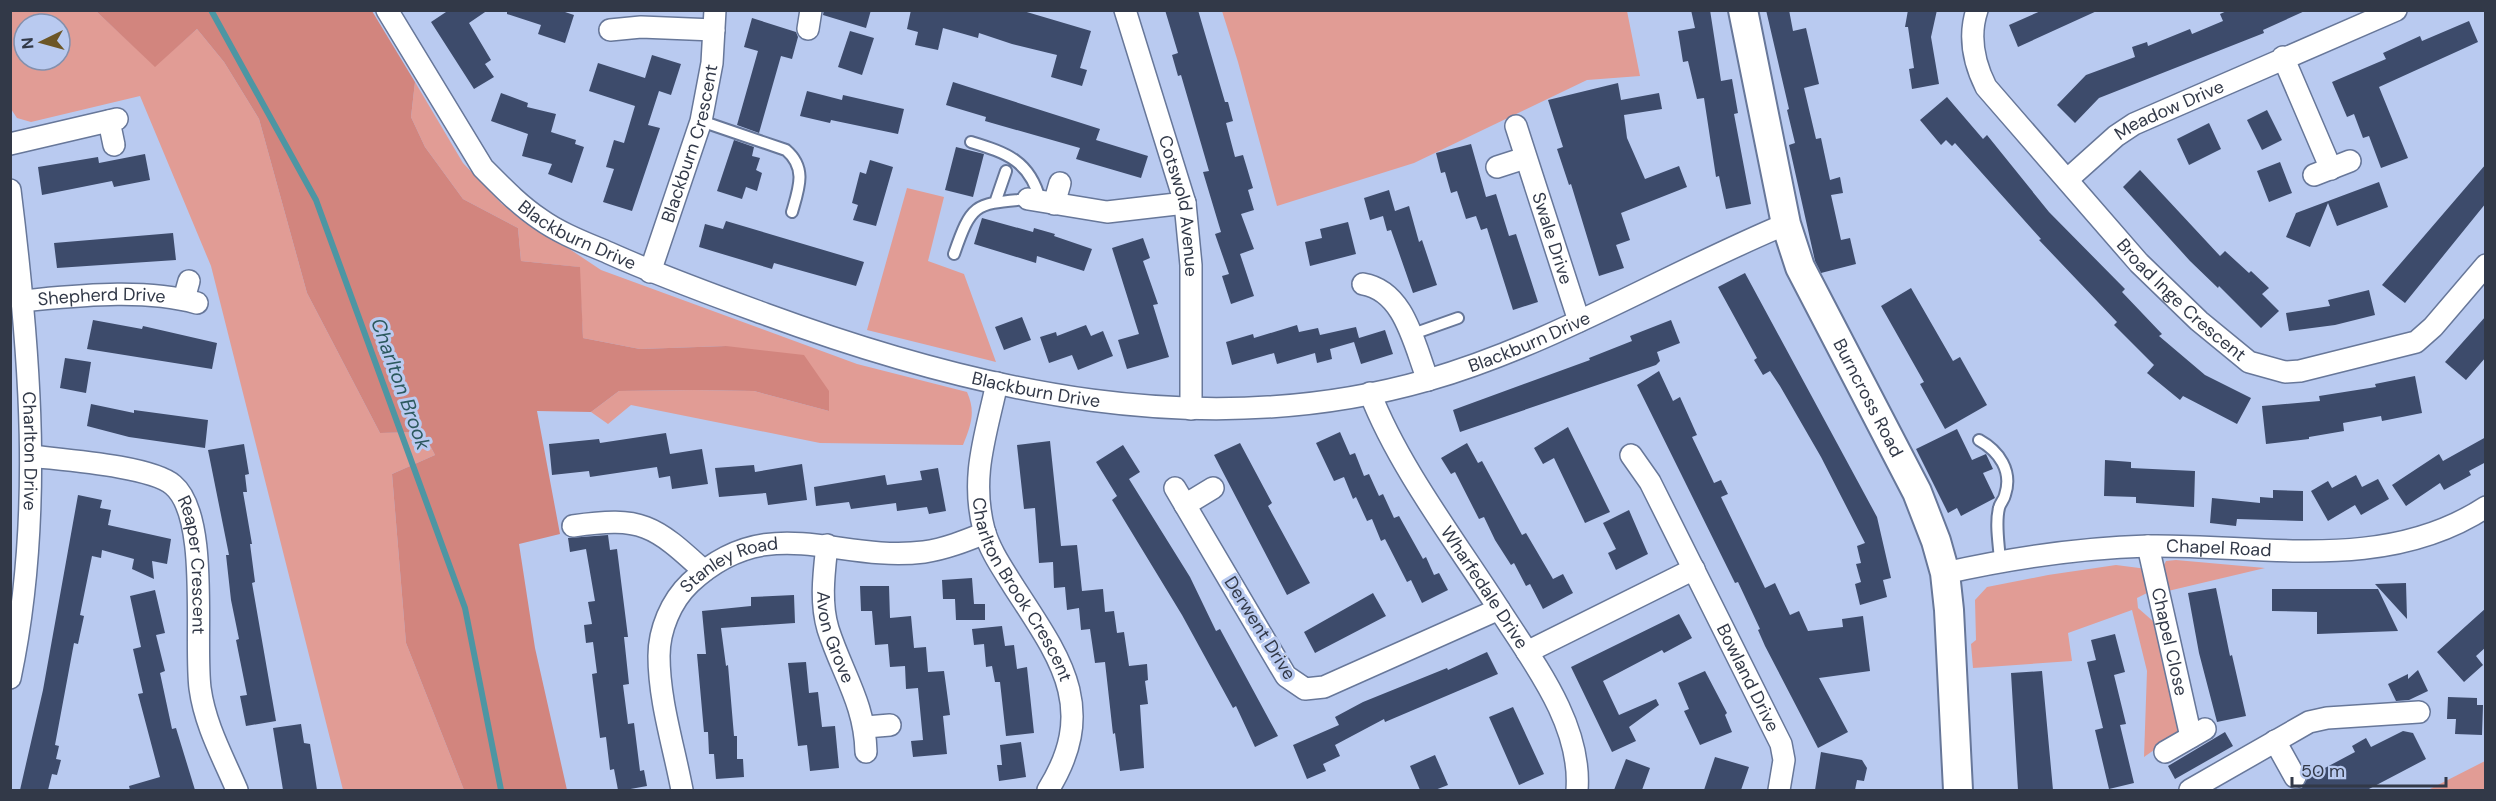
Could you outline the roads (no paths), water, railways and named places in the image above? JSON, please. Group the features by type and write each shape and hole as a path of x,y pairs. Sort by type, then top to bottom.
{"main road":[{"name":"Burncross Road","path":"1743,10 1786,224 1809,288 1917,492 1945,573 1958,790"}],"street":[{"name":"Blackburn Drive","path":"387,10 483,168 504,190 540,220 650,272 866,350 941,371 1109,404 1191,409 1266,407 1370,393 1428,380 1507,352 1579,321 1726,249 1786,224"},
{"name":"Cotswold Avenue","path":"1125,10 1185,203 1191,265 1191,409"},
{"name":"Broad Inge Crescent","path":"1977,10 1972,41 1977,69 1986,87 2139,263 2236,354 2268,369 2300,371 2402,348 2416,342 2433,327 2486,265"},
{"name":"Meadow Drive","path":"2068,179 2116,136 2134,124 2283,57 2396,10"},
{"name":"Blackburn Crescent","path":"650,272 701,121 712,63 715,20"},
{"path":"610,30 715,20"},
{"path":"2283,57 2332,168"},
{"path":"10,144 113,120 114,145"},
{"name":"Swale Drive","path":"1516,126 1579,321"},
{"path":"1497,167 1525,158"},
{"path":"1041,201 1060,183"},
{"name":"Charlton Drive","path":"10,189 32,456 25,598 10,678"},
{"path":"1041,201 1107,212 1185,203"},
{"path":"1363,284 1376,286 1397,304 1428,380"},
{"name":"Shepherd Drive","path":"21,301 190,294"},
{"name":"Charlton Brook Crescent","path":"997,382 976,492 985,533 996,559 1046,635 1070,690 1073,714 1071,739 1055,788"},
{"name":"Wharfedale Drive","path":"1370,393 1390,438 1527,652 1570,735 1576,756 1577,790"},
{"name":"Bowland Drive","path":"1631,455 1650,482 1781,744 1784,760 1779,790"},
{"name":"Reaper Crescent","path":"32,456 151,475 172,483 185,496 195,534 200,687 212,736 237,790"},
{"name":"Derwent Drive","path":"1213,488 1180,496 1286,676 1305,689 1324,687 1499,609"},
{"name":"Chapel Road","path":"1945,573 2000,561 2094,549 2148,546 2317,552 2360,549 2436,533 2466,520 2486,507"},
{"path":"573,526 624,522 646,525 668,537 704,571"},
{"name":"Stanley Road","path":"682,790 660,679 659,654 669,614 682,591 704,571 726,556 746,548 784,543 827,545 896,553 924,552 954,545 985,533"},
{"name":"Avon Grove","path":"827,545 824,601 828,628 854,689 866,727 866,752"},
{"name":"Chapel Close","path":"2148,546 2198,733 2165,752"},
{"path":"1527,652 1694,569"},
{"path":"2190,790 2309,722 2326,718 2419,712"},
{"path":"866,727 890,725"},
{"path":"2275,741 2295,777"}],"lane":[{"path":"701,121 786,150 793,156 800,166 801,182 792,212"},
{"path":"954,254 966,219 981,207 996,200 1041,201 1035,181 1016,160 971,141"},
{"path":"996,200 1006,171"},
{"path":"1410,335 1458,318"},
{"path":"1979,440 1989,446 2006,468 2008,482 1999,508 1998,523 2000,561"}],"waterway":[{"name":"Charlton Brook","path":"211,10 316,200 465,608 501,790"}]}
